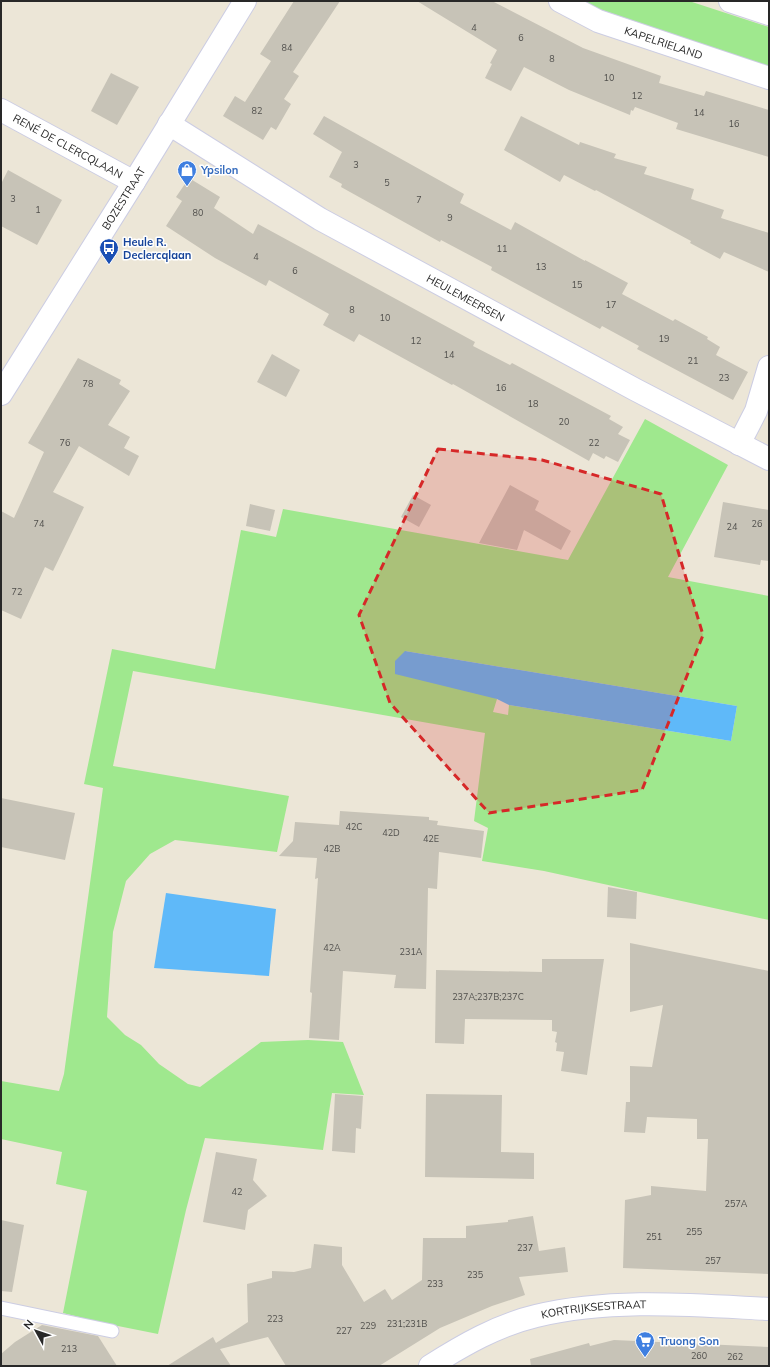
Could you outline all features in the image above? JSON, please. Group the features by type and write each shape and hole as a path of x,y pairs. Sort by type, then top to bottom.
{"street":[{"name":"BOZESTRAAT","path":"1,394 245,1"},
{"name":"KAPELRIELAND","path":"560,1 598,21 769,78"},
{"path":"730,1 769,14"},
{"name":"RENÉ DE CLERCQLAAN","path":"1,110 134,182"},
{"name":"HEULEMEERSEN","path":"169,124 320,219 636,390 769,459"},
{"path":"739,444 756,411 769,367"},
{"name":"KORTRIJKSESTRAAT","path":"430,1366 466,1344 503,1327 536,1316 582,1308 647,1304 769,1309"}],"lane":[{"path":"1,1308 112,1330"}],"highlighted area":[{"path":"438,449 542,460 661,494 703,635 642,790 489,813 390,703 359,615"}],"green space":[{"path":"581,1 689,1 769,27 769,67 593,7"},
{"path":"645,419 728,465 668,577 769,596 769,920 544,871 482,861 488,828 474,821 485,733 133,671 113,766 289,796 277,852 175,840 150,854 126,881 113,932 107,1017 125,1035 141,1045 159,1064 188,1084 200,1087 261,1042 308,1040 343,1042 364,1095 332,1093 323,1150 205,1138 186,1210 158,1334 63,1313 87,1191 56,1184 62,1152 1,1139 1,1081 59,1091 64,1074 103,788 84,784 112,649 215,669 241,530 276,537 283,509 568,560","holes":["405,651 737,706 731,741 509,705 508,715 493,712 497,699"]}],"water":[{"path":"405,651 737,706 731,741 509,705 497,699 395,674 395,661"},
{"path":"166,893 276,909 269,976 154,968"}],"building":[{"path":"294,1 340,1 293,72 299,76 284,99 291,104 276,130 271,127 263,140 223,116 235,96 245,102 271,61 260,54"},
{"path":"417,1 492,1 583,48 661,76 659,83 704,96 706,91 769,110 769,157 676,129 678,123 635,107 633,111 631,110 630,115 569,90 524,67 511,91 485,78 492,64 490,63 497,50"},
{"path":"111,73 139,87 117,125 91,111"},
{"path":"324,116 464,194 460,203 511,230 515,222 628,283 622,294 673,321 675,319 708,337 707,339 720,347 716,355 748,372 733,400 637,349 639,346 602,326 600,329 491,270 492,267 441,240 440,242 341,187 342,184 329,177 342,152 313,134"},
{"path":"521,116 579,145 580,142 616,154 614,158 647,167 644,174 694,189 691,199 724,210 721,218 769,233 769,272 724,252 720,259 690,243 691,241 596,190 595,191 564,175 560,182 504,150"},
{"path":"8,170 62,200 37,245 1,226 1,184"},
{"path":"189,178 220,197 214,208 253,234 258,224 475,342 473,346 510,365 512,363 611,416 609,419 623,427 618,434 630,440 618,462 606,456 604,459 593,453 589,461 453,384 452,385 359,334 354,342 323,325 329,314 269,280 266,286 215,258 166,226 182,201 176,197"},
{"path":"272,354 300,370 286,397 257,382"},
{"path":"78,358 121,380 119,384 130,391 108,425 130,437 124,448 139,456 129,476 79,446 53,492 84,507 53,571 45,567 21,619 1,610 1,511 14,518 44,452 28,443"},
{"path":"510,485 539,501 535,510 571,531 561,550 524,530 517,550 479,543"},
{"path":"413,495 431,505 419,527 401,517"},
{"path":"723,502 769,510 769,561 761,560 760,565 714,557"},
{"path":"250,504 275,510 270,531 246,526"},
{"path":"1,798 75,813 65,860 1,847"},
{"path":"340,811 429,817 429,820 438,821 437,825 484,831 481,858 439,852 437,889 428,888 426,989 394,988 396,975 343,971 339,1040 309,1038 312,993 310,992 318,878 315,879 317,858 279,856 293,841 295,822 339,825"},
{"path":"608,887 637,892 636,919 607,917"},
{"path":"630,943 769,971 769,1274 623,1268 625,1200 651,1195 651,1186 706,1191 708,1139 697,1139 697,1119 647,1117 645,1133 624,1132 626,1102 630,1102 630,1066 652,1067 663,1005 630,1012"},
{"path":"542,959 604,959 587,1075 561,1071 564,1052 556,1051 557,1043 555,1042 557,1032 552,1031 552,1020 465,1019 464,1044 435,1043 436,970 542,972"},
{"path":"335,1094 363,1096 361,1129 356,1128 355,1153 332,1151"},
{"path":"426,1094 502,1095 501,1152 534,1153 534,1179 425,1177"},
{"path":"216,1152 257,1159 253,1180 267,1196 248,1210 245,1230 203,1222"},
{"path":"533,1216 539,1251 565,1247 568,1272 519,1277 525,1295 492,1306 440,1328 379,1366 286,1366 268,1337 220,1349 231,1366 167,1366 213,1337 216,1343 248,1322 247,1284 272,1278 272,1271 294,1272 311,1268 314,1244 342,1247 342,1265 364,1302 385,1289 392,1300 422,1280 423,1238 466,1238 466,1226 508,1222 508,1220"},
{"path":"1,1220 24,1225 12,1292 1,1291"},
{"path":"42,1325 98,1336 117,1366 1,1366 1,1354 15,1342"},
{"path":"614,1340 769,1347 769,1366 531,1366 530,1359 589,1343 590,1346"}],"place":[{"name":"Ypsilon","path":"187,187"},
{"name":"Heule R. Declercqlaan","path":"109,265"},
{"name":"Truong Son","path":"645,1358"}]}
